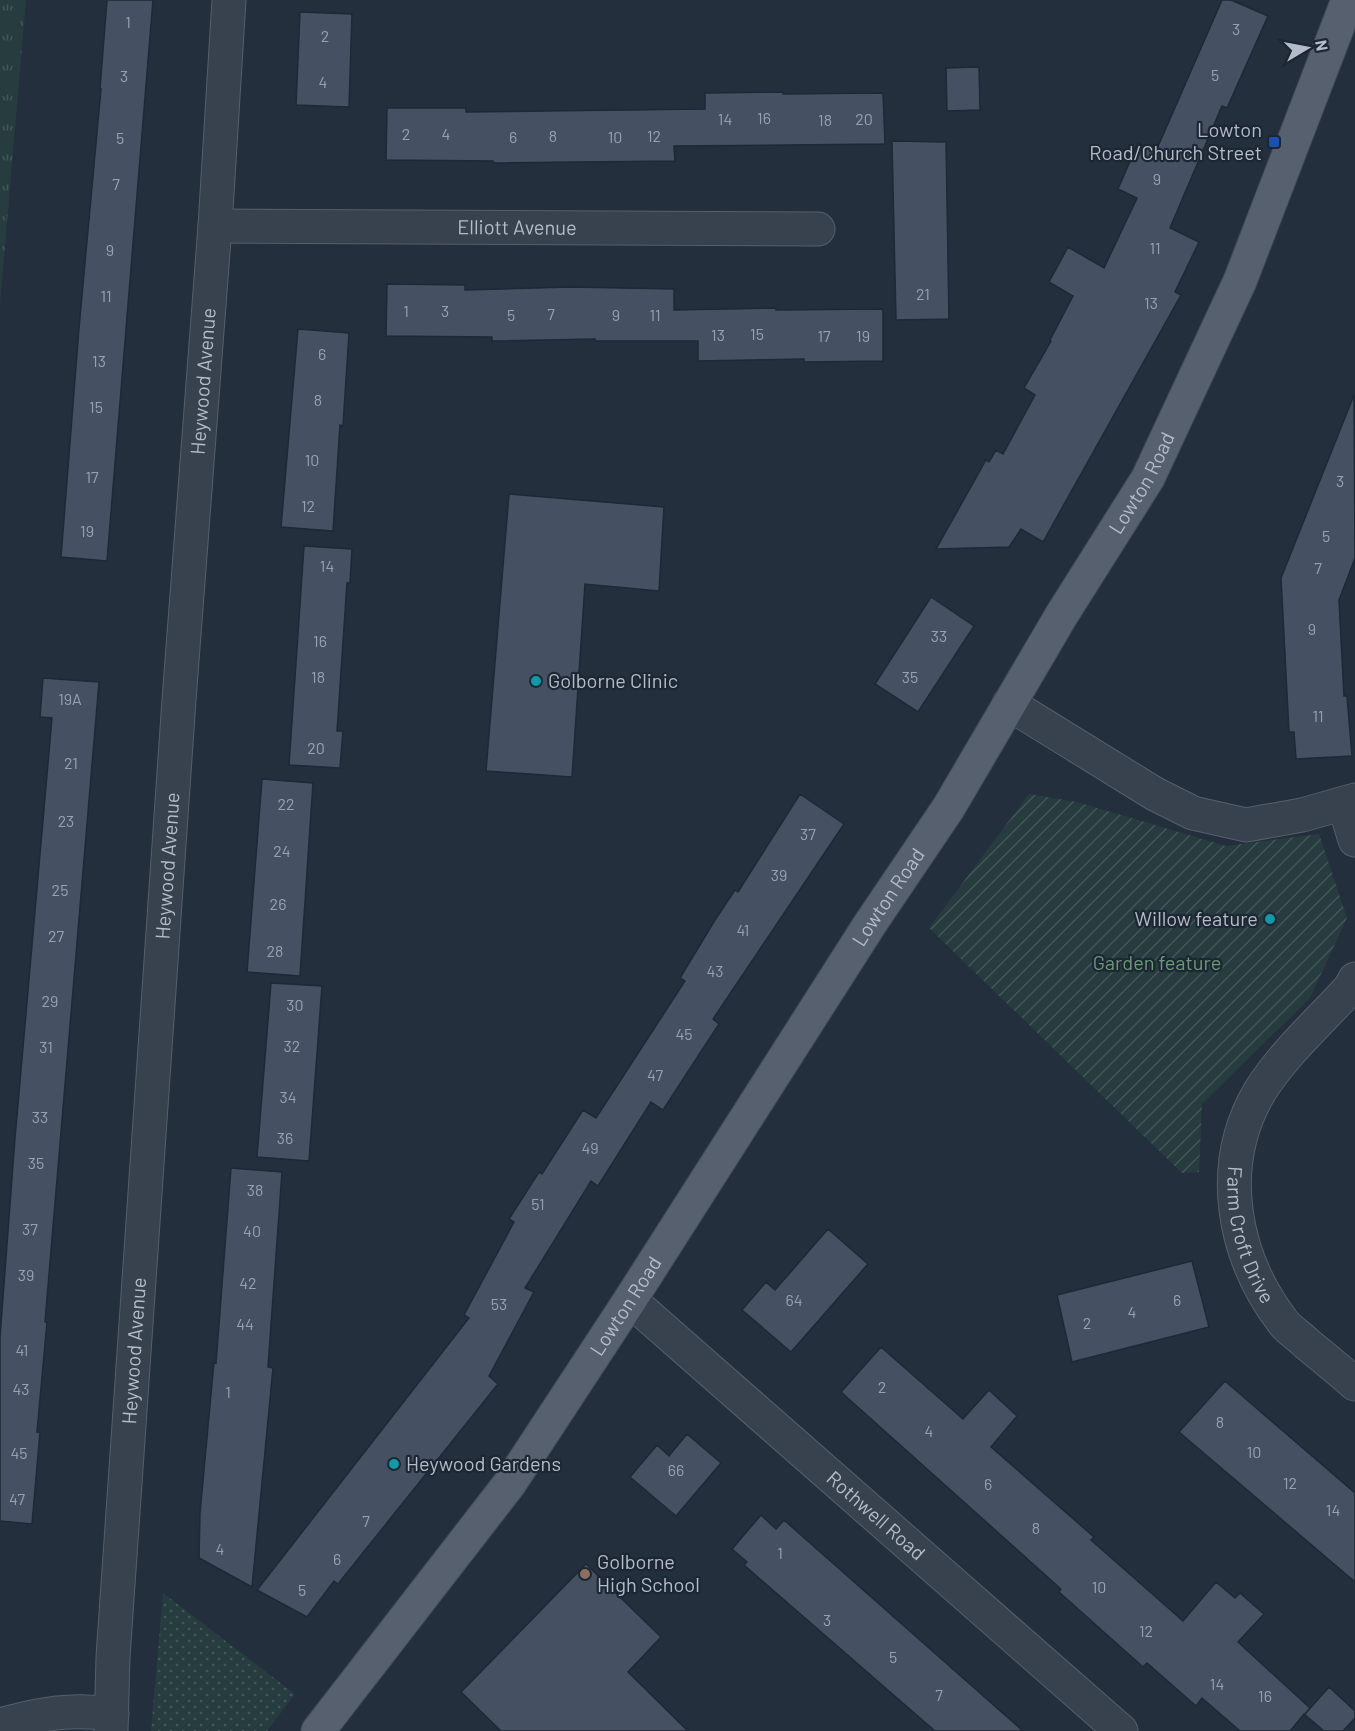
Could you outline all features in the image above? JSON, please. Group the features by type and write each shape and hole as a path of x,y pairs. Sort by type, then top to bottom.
{"main road":[{"name":"Lowton Road","path":"318,1731 510,1483 870,924 948,807 1061,616 1148,478 1240,281 1348,0"}],"street":[{"name":"Heywood Avenue","path":"111,1722 178,712 215,226 229,0"},
{"name":"Elliott Avenue","path":"215,226 818,228"},
{"path":"1009,704 1155,794 1193,813 1246,825 1302,815 1350,802 1355,840"},
{"name":"Farm Croft Drive","path":"1355,979 1350,988 1275,1069 1259,1093 1243,1128 1235,1159 1233,1190 1243,1247 1260,1286 1284,1323 1355,1384"},
{"name":"Rothwell Road","path":"630,1299 1121,1731"},
{"path":"0,1725 59,1711 87,1710 111,1722"}],"green space":[{"path":"0,0 26,0 0,303"},
{"name":"Garden feature","path":"1029,794 1077,802 1226,846 1319,834 1347,918 1310,998 1202,1104 1199,1172 1182,1173 929,928"},
{"path":"163,1593 295,1694 267,1731 151,1731"}],"building":[{"path":"107,0 153,0 107,561 61,557"},
{"path":"1222,0 1231,0 1268,16 1227,108 1222,106 1170,228 1199,242 1175,292 1181,295 1043,542 1021,529 1009,547 936,549 986,460 989,462 996,450 1003,454 1035,395 1024,388 1073,296 1049,282 1068,247 1104,268 1137,198 1118,189 1138,143 1156,151"},
{"path":"300,12 352,14 349,107 296,105"},
{"path":"979,67 980,110 947,111 946,68"},
{"path":"783,92 783,94 883,93 885,144 674,146 675,161 494,163 493,161 386,160 387,108 466,108 466,112 705,109 705,93"},
{"path":"892,141 946,142 949,319 896,320"},
{"path":"387,284 465,285 465,290 570,287 674,289 674,310 883,309 883,361 804,362 804,359 698,361 698,341 595,341 595,339 492,341 492,337 386,336"},
{"path":"298,329 349,333 333,531 281,527"},
{"path":"1354,395 1355,558 1339,600 1344,696 1347,696 1352,756 1296,759 1294,732 1289,732 1281,578"},
{"name":"Golborne Clinic","path":"509,494 664,507 659,591 585,584 572,777 486,771"},
{"path":"304,546 352,549 350,583 347,583 337,731 343,731 340,768 289,765"},
{"path":"931,597 974,626 918,712 875,684"},
{"path":"43,678 99,682 45,1322 47,1322 37,1432 40,1432 32,1524 0,1521 0,1337 52,718 40,717"},
{"path":"262,779 313,783 300,976 247,972"},
{"path":"800,794 844,824 713,1019 719,1024 663,1110 651,1102 598,1186 591,1181 525,1288 534,1292 489,1376 498,1384 338,1584 334,1581 307,1617 257,1590 469,1318 464,1315 514,1222 509,1219 539,1172 542,1174 583,1110 596,1118 685,981 680,978 715,920 735,890 738,892"},
{"path":"271,983 322,986 309,1161 257,1157"},
{"path":"231,1168 282,1172 268,1367 273,1368 252,1587 199,1558 200,1513 214,1362 216,1363"},
{"path":"828,1229 868,1264 791,1352 742,1310 766,1282 775,1290"},
{"path":"1192,1261 1209,1327 1072,1362 1057,1295"},
{"path":"881,1347 963,1419 989,1390 1017,1416 991,1447 1094,1537 1091,1540 1183,1621 1216,1582 1235,1598 1240,1593 1264,1614 1238,1642 1310,1708 1305,1714 1329,1687 1355,1711 1355,1718 1343,1731 1324,1731 1304,1714 1290,1731 1240,1731 1202,1698 1196,1706 1147,1663 1143,1667 1059,1592 1061,1589 841,1392"},
{"path":"1225,1381 1355,1493 1355,1582 1179,1432"},
{"path":"687,1434 721,1463 676,1516 630,1477 657,1445 669,1456"},
{"path":"761,1515 776,1529 784,1520 1023,1731 935,1731 744,1565 747,1562 732,1549"},
{"path":"586,1564 661,1637 628,1672 688,1731 501,1731 461,1692"}],"place":[{"name":"Lowton Road/Church Street","path":"1274,142"},
{"name":"Golborne Clinic","path":"536,681"},
{"name":"Willow feature","path":"1270,919"},
{"name":"Heywood Gardens","path":"394,1464"},
{"name":"Golborne High School","path":"585,1574"}]}
